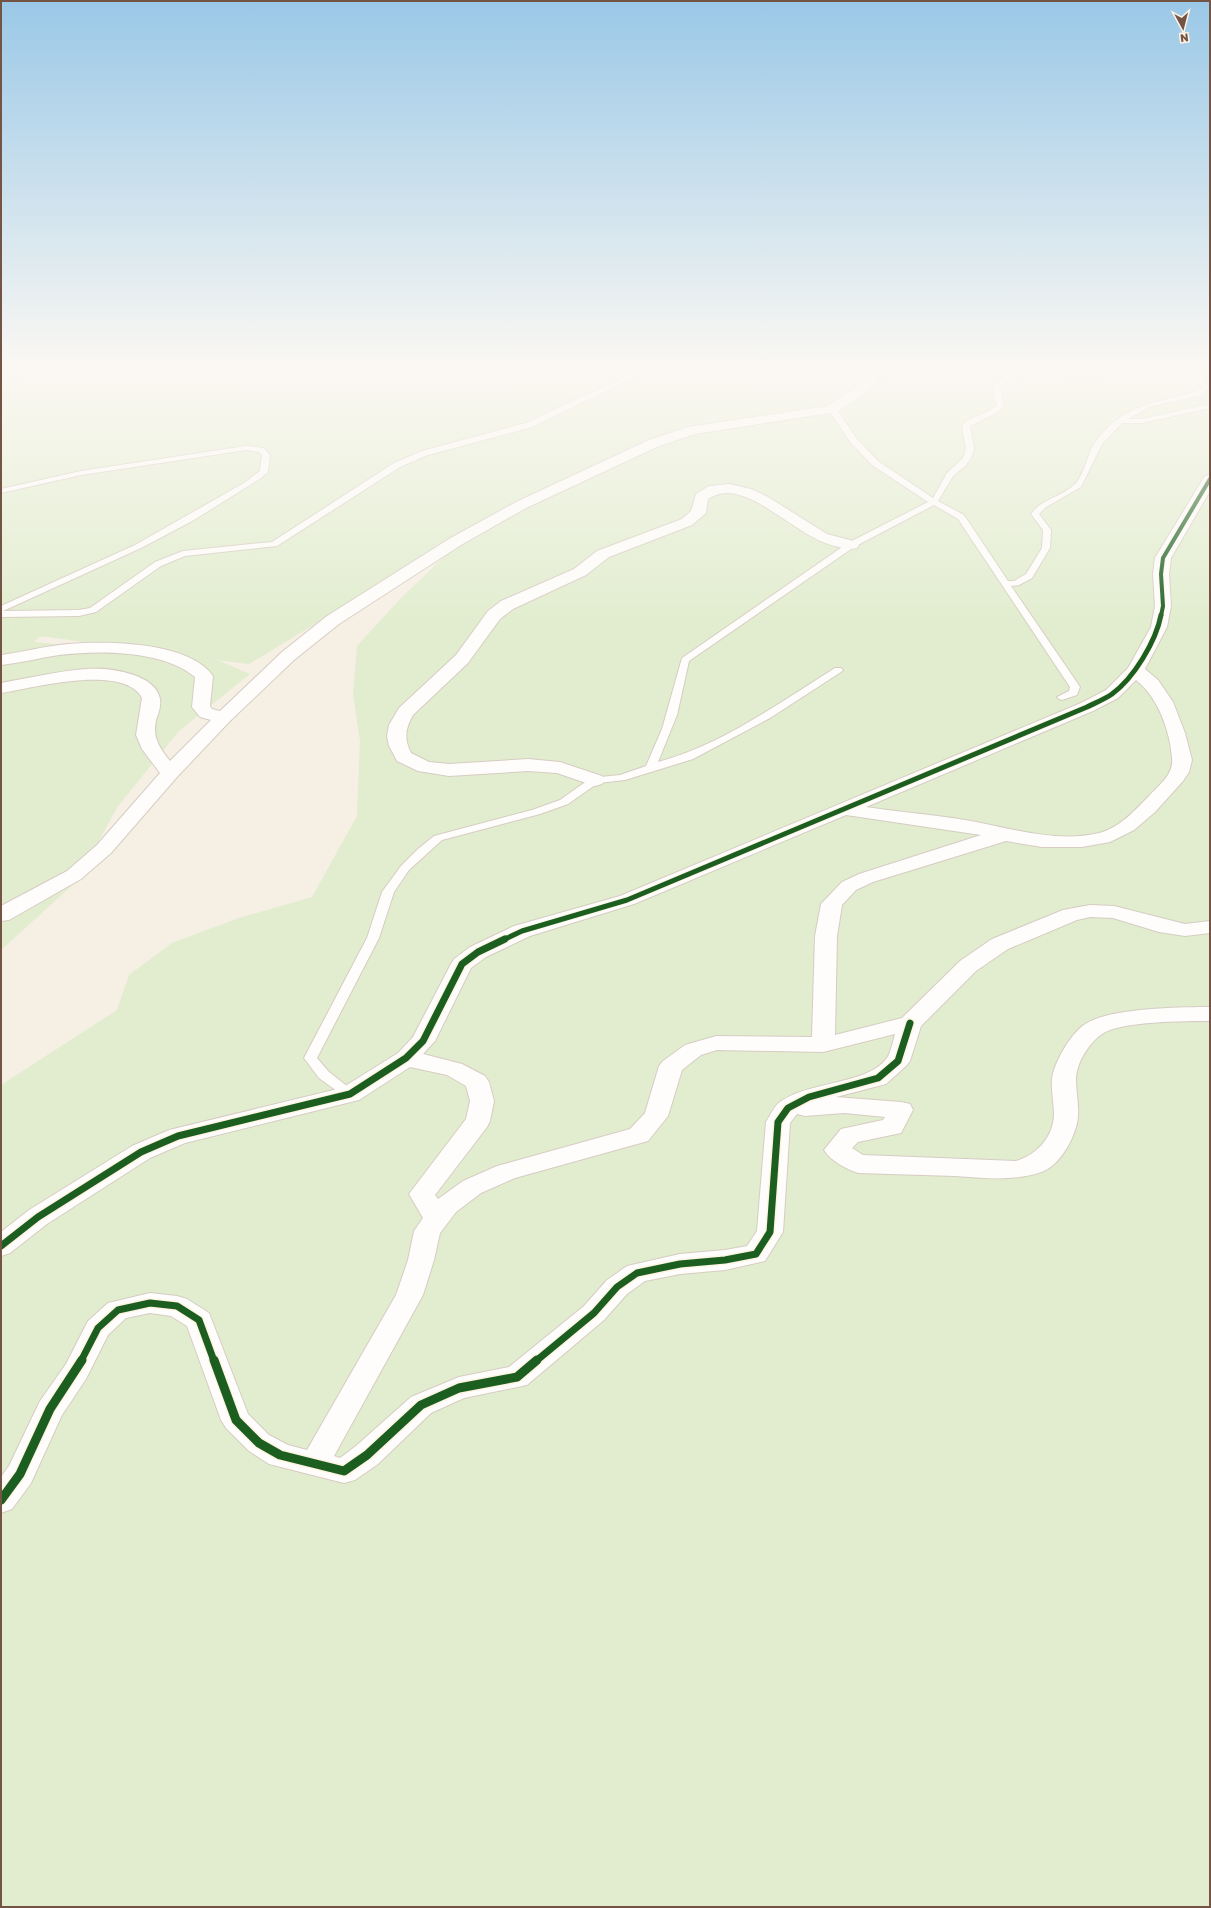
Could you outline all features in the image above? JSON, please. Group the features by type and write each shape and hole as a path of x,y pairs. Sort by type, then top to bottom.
{"street":[{"path":"1,916 74,874 104,849 170,773 224,717 288,656 333,620 455,542 521,505 628,455"},
{"path":"1,1246 38,1218 141,1152 178,1136 350,1094 406,1058 423,1041 462,964 478,952 522,931 627,900 1087,707 1112,694 1135,670 1159,627 1163,606 1161,574 1163,558 1210,479"},
{"path":"595,780 560,768 528,765 449,770 424,767 404,757 398,746 396,736 398,725 406,712 462,659 494,615 507,605 580,572 592,561 603,554 687,522 698,513 701,497 713,489 726,487 740,490 764,501 823,538 851,545"},
{"path":"1,660 66,649 88,648 116,649 164,655 198,668 204,676 201,706 206,713 224,717"},
{"path":"845,809 874,816 942,822 1046,842 1076,842 1104,837 1133,823 1179,775 1184,759 1173,721 1155,688 1145,676 1135,670"},
{"path":"1,688 86,674 120,677 136,682 146,690 151,699 145,735 158,758 170,773"},
{"path":"823,1045 826,936 832,904 849,886 866,878 1005,834"},
{"path":"1,1500 20,1474 50,1409 76,1371 98,1328 118,1310 150,1303 177,1306 199,1320 236,1420 259,1443 280,1455 344,1471 367,1454 421,1405 459,1388 517,1377 594,1313 617,1287 637,1273 680,1264 725,1260 756,1254 770,1232 778,1122 788,1108 809,1097 878,1078 898,1061 910,1022 968,966 1000,944 1071,915 1090,911 1114,912 1167,927 1185,930 1210,927"},
{"path":"788,1108 844,1106 901,1110 892,1127 850,1135 837,1150 858,1164 1016,1170 1037,1164 1056,1146 1066,1117 1064,1078 1070,1058 1083,1039 1095,1028 1113,1022 1144,1017 1178,1014 1210,1014"},
{"path":"315,1463 409,1295 421,1260 427,1231 447,1206 472,1188 506,1172 639,1135 656,1116 671,1066 693,1050 716,1043 823,1045 910,1022"},
{"path":"406,1058 454,1069 477,1082 482,1102 478,1121 422,1194 436,1219"}],"lane":[{"path":"1,491 81,473 186,455"},
{"path":"1,609 131,550 195,517 256,479 264,472 266,455"},
{"path":"1,614 59,614 78,613 93,610 158,564 183,554 274,544 397,465 418,455"},
{"path":"868,455 875,462 933,502 962,517 1005,584 1075,687 1074,693 1062,697"},
{"path":"650,768 658,752 674,710 685,660 792,584 851,545 933,502 939,495 950,475 965,463 968,455"},
{"path":"1005,584 1016,583 1029,576 1046,548 1047,530 1035,514 1039,508 1066,494 1079,484 1092,455"},
{"path":"350,1094 324,1076 310,1058 373,938 388,892 405,868 422,850 438,838 536,812 564,802 595,780 621,778 689,757 766,716 838,670"}],"green space":[{"path":"1,455 1210,455 1210,1907 1,1907 1,1085 117,1010 129,975 172,943 239,918 312,897 357,816 360,741 353,694 357,646 402,597 475,527 249,664 217,660 250,674 179,731 118,806 77,881 1,950","holes":["39,637 48,637 200,658 34,642"]}],"cycle path":[{"path":"1,1246 38,1217 141,1152 178,1136 350,1094 389,1070 406,1058 423,1041 462,964 478,952 522,931 627,900 1087,707 1112,694 1135,671 1159,627 1163,606 1161,574 1163,558 1210,479"},
{"path":"1,1500 20,1474 50,1409 76,1371 98,1328 118,1310 150,1303 177,1306 199,1320 236,1420 259,1443 280,1455 344,1471 367,1455 421,1405 459,1388 517,1377 594,1313 617,1287 637,1273 680,1264 725,1260 756,1254 770,1232 778,1122 788,1108 809,1097 878,1078 898,1061 910,1023"}]}
